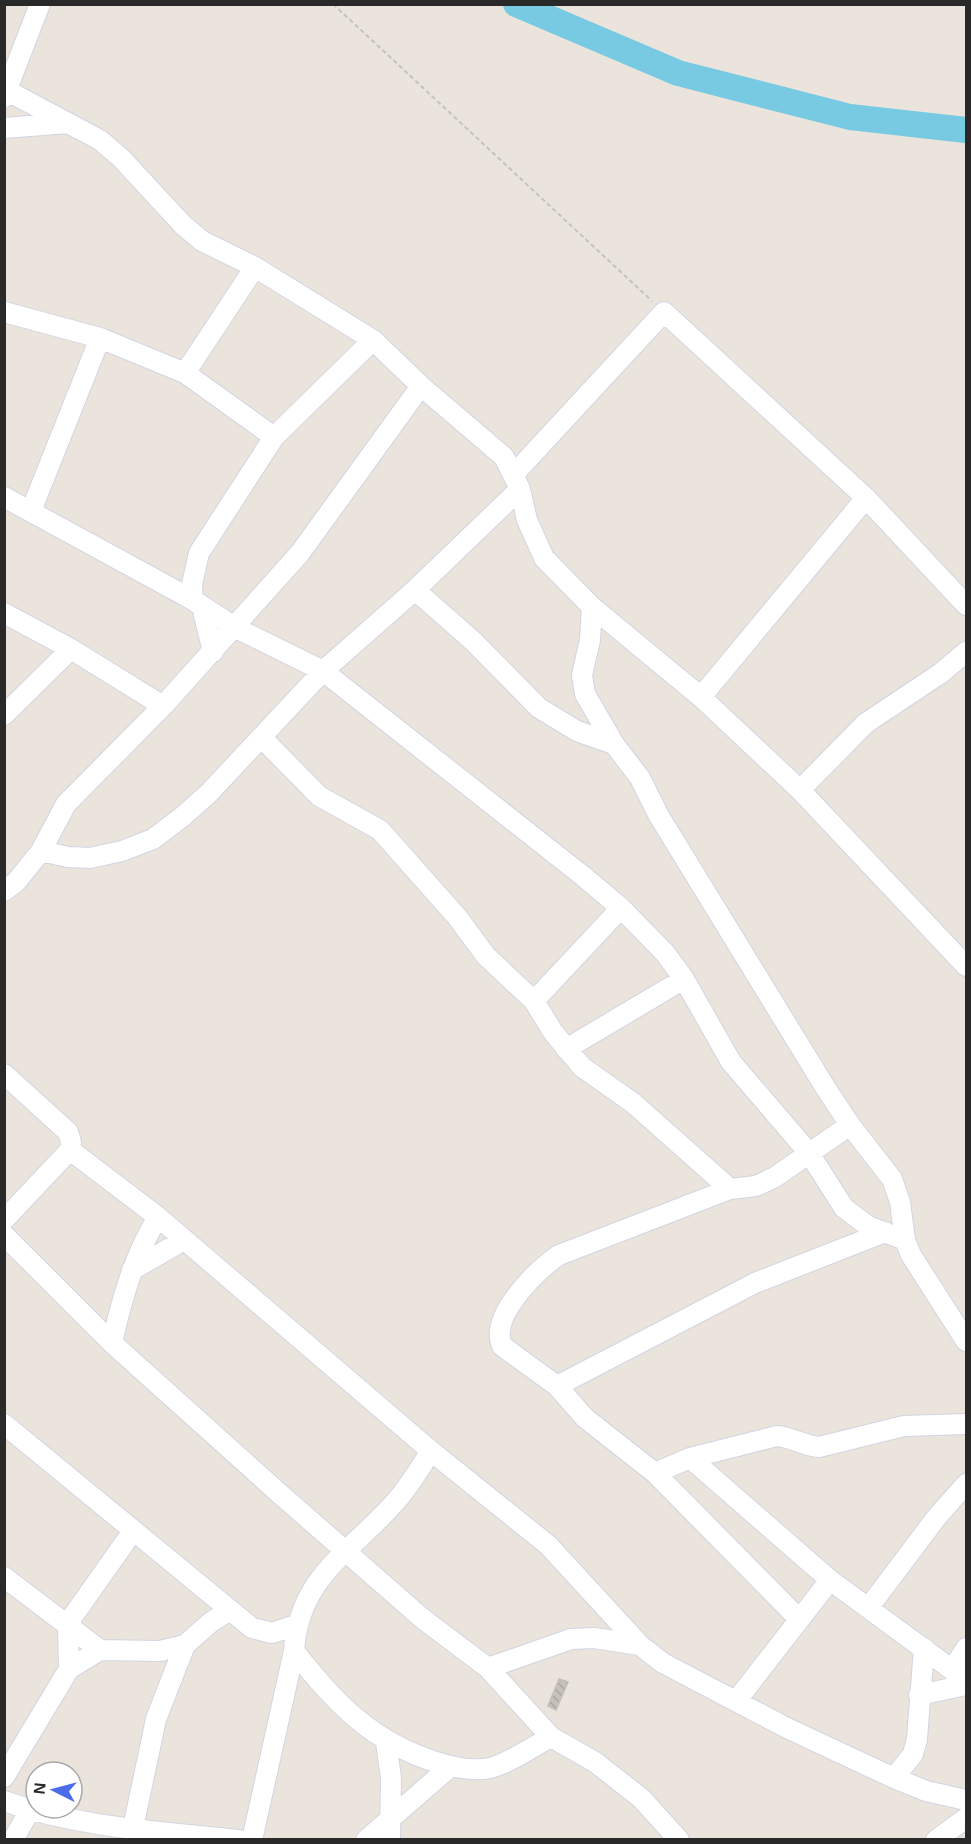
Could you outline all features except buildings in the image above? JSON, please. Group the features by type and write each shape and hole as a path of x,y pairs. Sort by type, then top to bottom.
{"street":[{"path":"40,4 6,92 100,140 121,158 183,225 202,241 255,267 373,340 421,386 504,457 517,481 527,520 543,558 592,607 700,697 800,790 966,966"},
{"path":"4,128 68,123"},
{"path":"184,373 255,267"},
{"path":"4,312 100,338 184,373 274,437"},
{"path":"41,851 68,857 90,858 122,851 153,839 209,793 323,671 415,590 517,481 664,312 866,498 966,605"},
{"path":"31,511 100,338"},
{"path":"213,652 192,584 199,553 274,437 373,340"},
{"path":"4,891 16,882 41,851 66,804 236,628 300,553 421,386"},
{"path":"4,497 236,628 323,671 583,876 621,908 665,953 684,979 731,1062 809,1153 844,1208 868,1226 905,1240"},
{"path":"700,697 866,498"},
{"path":"415,590 473,641 539,708 577,731 614,744"},
{"path":"592,607 590,640 582,675 585,694 614,744 640,778 694,873 850,1125 892,1179 900,1202 905,1240 927,1282 966,1341"},
{"path":"4,613 71,649 163,706"},
{"path":"590,640 621,631"},
{"path":"4,715 71,649"},
{"path":"800,790 866,723 941,673 966,652"},
{"path":"262,738 319,796 380,830 458,918 486,956 534,1002 566,1049 582,1067 633,1103 730,1189"},
{"path":"534,1002 621,908"},
{"path":"566,1049 684,979"},
{"path":"4,1074 68,1132 71,1142 70,1150 4,1220"},
{"path":"799,1619 654,1473 585,1418 557,1386 502,1346 498,1336 500,1323 511,1304 543,1266 559,1255 611,1233 730,1189 756,1186 850,1125"},
{"path":"70,1150 158,1217 431,1451 548,1545 640,1646 663,1663 787,1728 894,1778 926,1791 966,1800"},
{"path":"112,1342 123,1292 144,1240 158,1217"},
{"path":"557,1386 755,1283 885,1232"},
{"path":"4,1235 112,1342 345,1551 423,1619 488,1668 551,1737 596,1762 641,1798 679,1839"},
{"path":"132,1270 184,1240"},
{"path":"4,1424 252,1628 262,1632 284,1631 296,1625"},
{"path":"654,1473 690,1458 777,1436 787,1436 809,1447 819,1447 904,1426 966,1424"},
{"path":"252,1839 294,1652 296,1625 306,1601 320,1579 345,1551 396,1501 431,1451"},
{"path":"690,1458 830,1580 962,1678"},
{"path":"869,1607 936,1518 966,1484"},
{"path":"69,1669 68,1623 133,1531"},
{"path":"4,1577 68,1623 100,1650"},
{"path":"737,1700 830,1580"},
{"path":"4,1777 69,1669 100,1650 160,1651 184,1645 211,1622 230,1610"},
{"path":"488,1668 571,1639 594,1638 640,1646"},
{"path":"133,1834 156,1719 184,1645"},
{"path":"894,1778 913,1754 917,1739 924,1648"},
{"path":"962,1678 966,1648"},
{"path":"294,1652 333,1698 386,1742 416,1756 451,1766 490,1768 551,1737"},
{"path":"920,1695 962,1678"},
{"path":"386,1742 391,1778 390,1839"},
{"path":"366,1839 451,1766"},
{"path":"4,1801 24,1808"},
{"path":"936,1839 966,1818"},
{"path":"13,1839 24,1820"},
{"path":"59,1820 96,1833 239,1839"}],"path":[{"path":"333,4 664,312"}],"waterway":[{"path":"516,4 678,73 850,117 966,130"}]}
